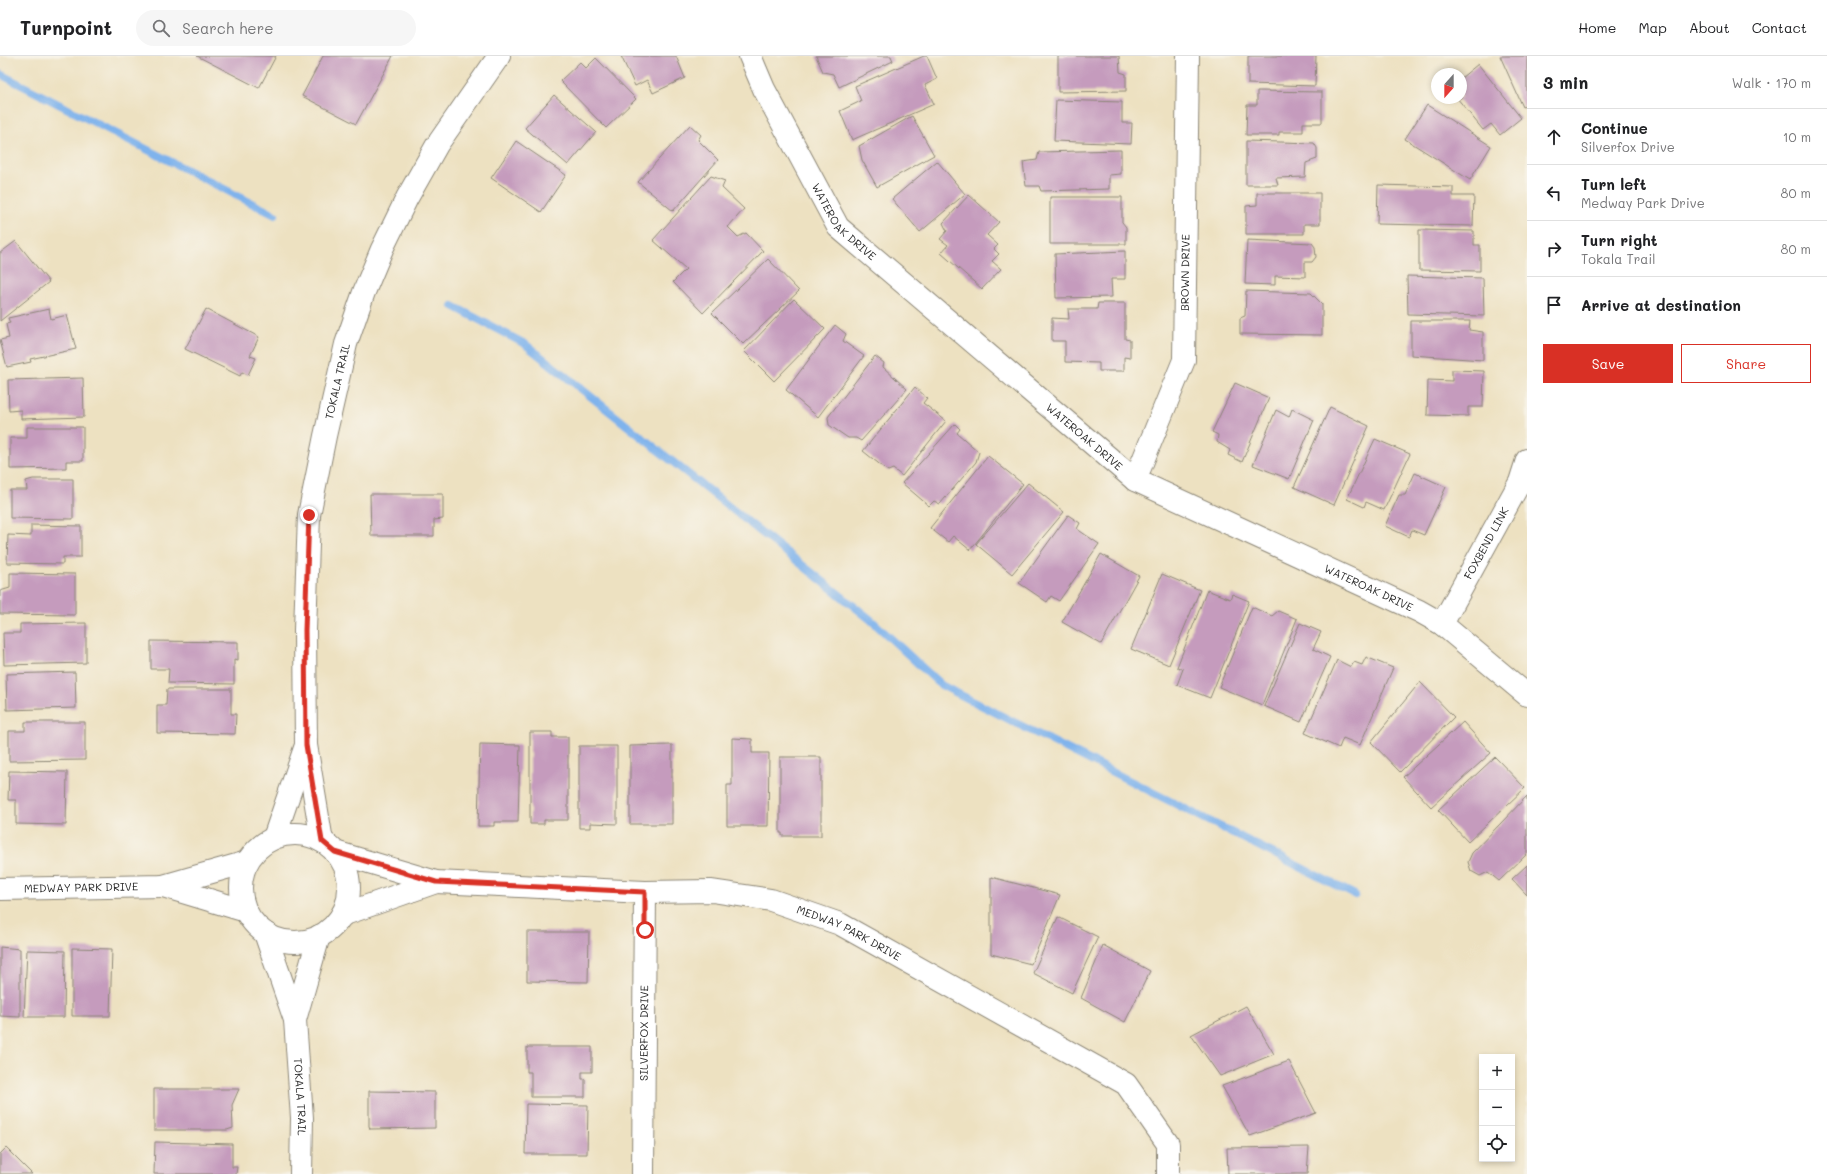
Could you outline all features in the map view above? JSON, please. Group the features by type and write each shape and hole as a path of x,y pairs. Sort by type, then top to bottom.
{"street":[{"name":"TOKALA TRAIL","path":"329,846 306,745 305,630 309,515 316,475 346,344 364,292 407,198 437,145 499,56"},
{"name":"WATEROAK DRIVE","path":"750,56 764,89 838,227 1136,480 1412,608 1442,624 1527,695"},
{"name":"BROWN DRIVE","path":"1136,480 1184,360 1188,56"},
{"name":"FOXBEND LINK","path":"1442,624 1520,482 1527,460"},
{"name":"TOKALA TRAIL","path":"274,838 306,745"},
{"path":"290,834 302,835 329,846 345,866 349,882 348,899 342,915 332,928 319,936 301,942 282,940 265,933 254,923 246,911 242,895 242,878 248,862 259,848 274,838 290,834"},
{"name":"MEDWAY PARK DRIVE","path":"329,846 436,882 645,892 712,891 771,900 840,924 1126,1084 1168,1144 1168,1174"},
{"name":"MEDWAY PARK DRIVE","path":"0,889 163,886 248,862"},
{"name":"MEDWAY PARK DRIVE","path":"342,915 436,882"},
{"name":"MEDWAY PARK DRIVE","path":"163,886 246,911"},
{"name":"SILVERFOX DRIVE","path":"643,1174 645,892"},
{"name":"TOKALA TRAIL","path":"265,933 295,1020 302,1118 301,1174"},
{"name":"TOKALA TRAIL","path":"295,1020 319,936"}],"building":[{"path":"197,56 276,56 259,88"},
{"path":"323,56 393,56 356,124 302,96"},
{"path":"621,56 676,56 685,78 653,93 647,80 635,86"},
{"path":"816,56 891,56 893,61 839,87 833,74 823,72"},
{"path":"927,56 937,79 925,85 934,104 852,140 840,111 861,101 855,86"},
{"path":"1058,56 1119,56 1120,72 1126,74 1126,91 1058,92"},
{"path":"1248,56 1316,56 1315,86 1248,84"},
{"path":"1500,56 1527,56 1527,105 1523,107"},
{"path":"596,58 636,99 606,128 560,81 580,62 586,68"},
{"path":"1478,64 1521,118 1500,135 1491,124 1483,130 1462,104 1467,104 1467,73"},
{"path":"1257,91 1322,92 1322,123 1303,123 1303,132 1279,132 1279,135 1246,135 1247,105 1257,105"},
{"path":"554,95 596,132 568,165 525,128"},
{"path":"1056,100 1122,102 1122,123 1132,123 1131,144 1054,141"},
{"path":"1427,105 1491,146 1470,180 1405,139"},
{"path":"912,116 934,155 877,187 862,160 859,146"},
{"path":"690,125 701,135 698,140 718,160 673,211 638,182"},
{"path":"516,141 566,175 541,212 491,178"},
{"path":"1246,141 1314,143 1317,148 1317,159 1306,163 1305,177 1276,178 1278,185 1246,185"},
{"path":"1121,150 1121,174 1109,175 1109,189 1041,191 1039,186 1026,186 1023,162 1037,160 1039,152"},
{"path":"937,161 965,194 920,232 892,199"},
{"path":"711,176 725,181 722,188 744,209 728,227 738,237 746,233 763,251 703,313 673,282 686,269 653,240"},
{"path":"1378,185 1453,187 1453,196 1474,196 1473,226 1377,224"},
{"path":"1257,193 1320,193 1320,224 1304,224 1304,234 1246,234 1246,206 1257,205"},
{"path":"969,195 999,222 987,235 998,245 994,249 999,254 992,261 1001,269 982,289 941,253 948,245 940,239 947,231 943,223"},
{"path":"1050,197 1122,197 1122,222 1126,227 1126,244 1050,244"},
{"path":"1419,230 1474,231 1474,245 1480,245 1480,271 1419,270"},
{"path":"1247,240 1312,243 1315,247 1316,257 1312,262 1305,262 1305,277 1275,276 1275,285 1245,284"},
{"path":"16,241 49,282 0,321 0,253"},
{"path":"1125,251 1125,279 1111,279 1112,297 1056,298 1055,254"},
{"path":"768,259 799,291 743,344 712,313"},
{"path":"1407,276 1483,278 1484,316 1408,314"},
{"path":"1246,291 1311,293 1322,304 1322,335 1240,334 1240,318 1245,316"},
{"path":"794,299 825,329 774,381 744,351"},
{"path":"1098,303 1125,303 1125,339 1130,340 1130,358 1124,357 1124,371 1099,371 1099,363 1065,362 1065,341 1052,341 1052,318 1069,319 1068,309 1097,309"},
{"path":"49,309 51,319 67,315 76,349 30,359 31,362 7,367 0,340 9,338 6,324 10,323 8,318"},
{"path":"206,309 259,337 250,356 256,358 248,375 242,372 240,376 185,349"},
{"path":"1411,321 1470,321 1469,330 1483,332 1483,360 1411,355"},
{"path":"835,325 846,334 843,341 864,356 818,417 786,390"},
{"path":"875,356 884,363 883,367 907,389 861,441 856,438 848,438 829,425 828,417"},
{"path":"1452,370 1484,371 1483,407 1468,407 1468,416 1427,415 1428,380 1452,381"},
{"path":"83,378 84,417 21,419 21,410 9,411 8,380"},
{"path":"1235,383 1269,398 1242,462 1228,455 1230,450 1217,442 1218,435 1212,432"},
{"path":"915,387 927,398 923,403 946,421 902,476 893,469 888,471 863,451"},
{"path":"1330,407 1369,426 1334,505 1294,487"},
{"path":"1292,409 1314,420 1289,479 1253,465 1276,410 1289,417"},
{"path":"955,424 960,429 957,433 979,452 976,462 940,504 934,501 929,506 902,483"},
{"path":"27,427 83,427 83,461 66,461 66,468 10,469 10,438 27,438"},
{"path":"1375,439 1410,454 1384,510 1366,502 1364,507 1347,499"},
{"path":"988,456 1023,484 970,550 953,536 948,542 930,528"},
{"path":"1415,473 1446,487 1424,535 1412,530 1409,537 1385,526 1399,495 1405,495"},
{"path":"33,479 73,479 73,519 10,518 10,490 27,490 26,481"},
{"path":"1028,483 1064,512 1012,574 976,544"},
{"path":"370,494 443,494 443,519 434,520 434,536 371,536"},
{"path":"1068,515 1080,523 1077,529 1099,544 1059,601 1051,596 1047,602 1019,583"},
{"path":"31,525 81,526 81,557 63,557 63,564 7,563 8,535 31,536"},
{"path":"1101,554 1139,576 1101,644 1062,622"},
{"path":"10,573 75,574 75,615 0,614 0,591 10,588"},
{"path":"1162,574 1200,590 1169,665 1131,649"},
{"path":"1207,590 1230,599 1232,594 1249,601 1210,698 1177,685 1183,669 1177,667"},
{"path":"1252,607 1272,616 1278,611 1297,619 1262,705 1219,687"},
{"path":"86,623 86,663 4,665 3,633 20,633 20,624"},
{"path":"1300,623 1321,632 1313,649 1330,657 1301,722 1264,706"},
{"path":"151,641 238,642 238,660 234,659 234,684 168,683 169,669 151,669"},
{"path":"1366,657 1393,668 1360,745 1343,738 1339,748 1305,733 1337,660 1351,667 1354,662 1362,665"},
{"path":"75,672 76,708 7,710 6,674"},
{"path":"1420,682 1454,717 1400,772 1371,742"},
{"path":"167,689 231,689 231,714 236,714 235,734 157,733 157,705 166,705"},
{"path":"25,722 85,722 85,760 9,761 9,731 25,731"},
{"path":"1463,722 1491,753 1431,807 1403,777"},
{"path":"530,732 552,732 552,737 568,737 568,820 544,820 544,824 530,824"},
{"path":"732,738 752,739 752,753 769,753 768,826 727,826 727,785 732,785"},
{"path":"480,744 520,745 518,822 494,822 494,826 478,826"},
{"path":"672,745 672,824 630,824 630,746"},
{"path":"579,746 617,746 617,824 590,823 590,828 579,828"},
{"path":"780,757 821,757 821,836 782,836 782,833 780,833"},
{"path":"1495,757 1525,788 1468,842 1438,810"},
{"path":"9,771 67,772 66,825 16,824 16,800 8,800"},
{"path":"1527,796 1527,854 1499,881 1488,872 1480,876 1471,871 1468,862 1472,853"},
{"path":"1527,865 1527,895 1512,879"},
{"path":"991,877 1060,895 1031,964 991,954"},
{"path":"1058,917 1098,937 1072,993 1033,973"},
{"path":"527,932 589,932 588,982 527,981"},
{"path":"1103,945 1150,971 1125,1022 1081,998"},
{"path":"0,947 20,949 20,1017 0,1016"},
{"path":"72,948 112,949 110,1016 72,1016"},
{"path":"27,950 65,951 64,1017 24,1017"},
{"path":"1246,1006 1274,1054 1220,1076 1191,1035"},
{"path":"527,1047 592,1047 592,1072 582,1072 582,1079 585,1079 585,1097 531,1097 531,1072 527,1072"},
{"path":"1289,1061 1316,1113 1250,1136 1222,1086"},
{"path":"154,1089 239,1089 232,1105 233,1128 227,1130 154,1130"},
{"path":"369,1091 435,1092 435,1128 370,1129"},
{"path":"526,1104 588,1105 587,1154 525,1154"},
{"path":"155,1142 232,1144 232,1167 237,1167 236,1174 154,1174"},
{"path":"1309,1147 1307,1174 1228,1174 1227,1148"},
{"path":"6,1148 32,1174 0,1174 0,1154"}],"waterway":[{"path":"0,74 275,215"},
{"path":"453,306 525,344 870,619 941,685 1355,895"}],"route":[{"path":"309,515 305,630 306,745 322,841 335,852 436,882 645,892 645,930"}]}
